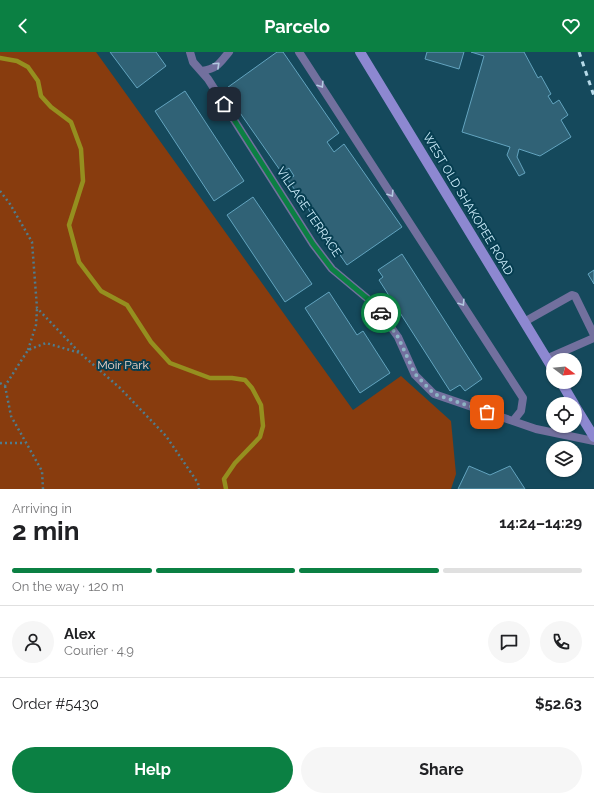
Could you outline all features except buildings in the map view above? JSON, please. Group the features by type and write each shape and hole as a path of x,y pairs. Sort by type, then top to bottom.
{"main road":[{"name":"WEST OLD SHAKOPEE ROAD","path":"360,52 546,359"},
{"path":"582,417 594,437"}],"lane":[{"name":"VILLAGE TERRACE","path":"190,52 193,62 208,79 313,244 332,269 374,304 398,337 415,374 434,394 536,429 594,441"},
{"path":"202,71 218,66 229,52"},
{"path":"299,52 523,398 521,411 513,421"},
{"path":"524,322 572,295 575,296 594,336 559,353"}],"path":[{"path":"0,191 10,204 32,242 37,308 36,325 28,350 5,386 12,416 42,471 43,489"},
{"path":"37,308 80,353 120,388 166,436 198,483 199,489"},
{"path":"28,350 46,343 80,353"},
{"path":"0,383 5,386"},
{"path":"0,443 26,443"}],"green space":[{"name":"Moir Park","path":"0,52 96,52 353,410 401,376 451,421 456,474 451,489 0,489"}],"waterway":[{"path":"0,58 17,61 28,67 38,81 41,96 51,107 71,122 81,149 83,181 69,225 79,262 101,291 127,305 151,342 170,363 210,378 232,378 245,380 252,388 261,405 263,426 260,437 235,463 224,479 226,489"}],"railway":[{"path":"579,52 594,96"}],"way so far":[{"path":"381,313 398,337 415,374 434,394 487,412"}],"route":[{"path":"224,104 313,244 332,269 374,304 381,313"}]}
